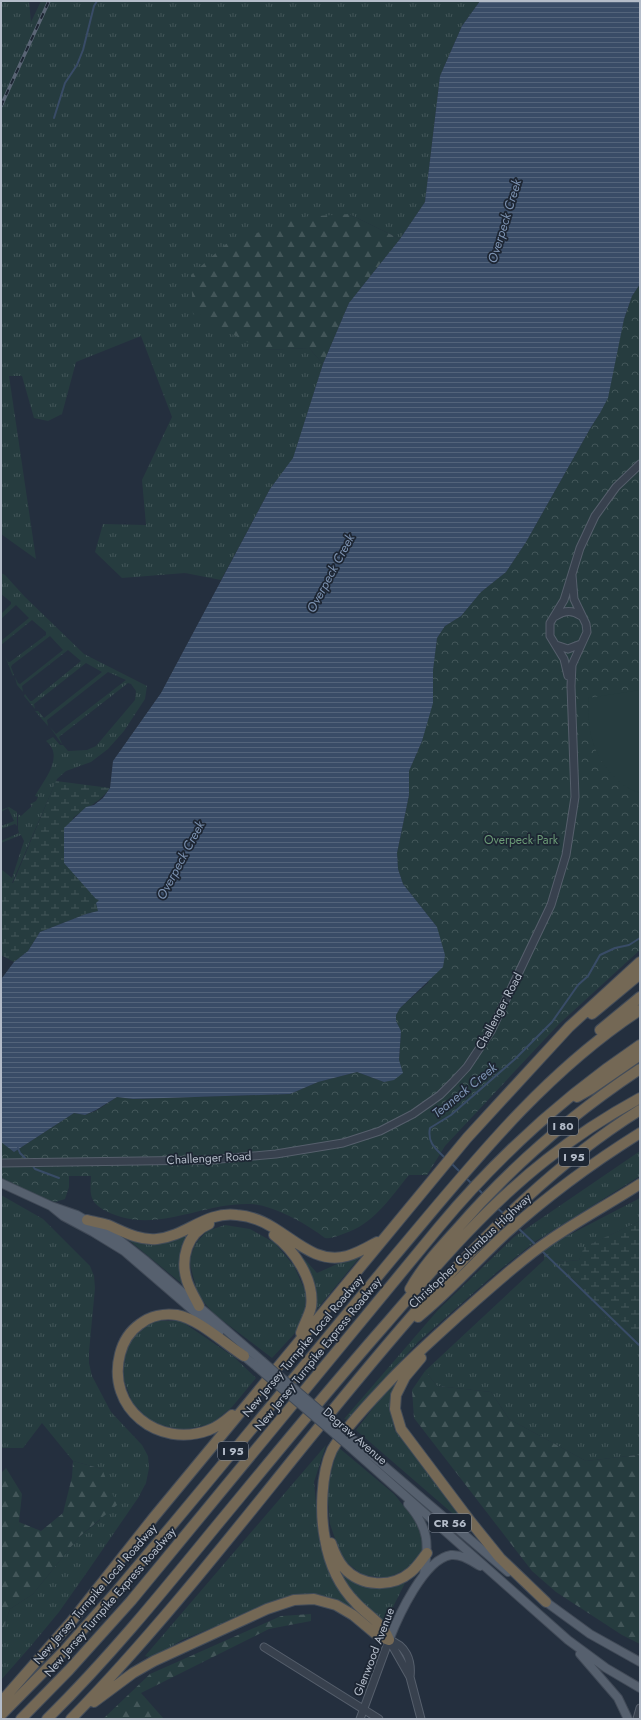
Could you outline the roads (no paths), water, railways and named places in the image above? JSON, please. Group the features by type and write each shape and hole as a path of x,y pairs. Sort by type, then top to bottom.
{"highway":[{"path":"1,1702 71,1622 250,1399 442,1166 569,1027 640,962"},
{"path":"532,1068 589,1016 640,974"},
{"path":"566,1066 596,1033 640,997"},
{"name":"New Jersey Turnpike Local Roadway","path":"1,1715 64,1651 116,1593 458,1181 515,1116 566,1066 606,1033 640,1010"},
{"name":"New Jersey Turnpike Express Roadway","path":"21,1719 70,1670 131,1601 439,1227 480,1180 513,1146 552,1110 640,1045"},
{"name":"I 80","path":"552,1110 591,1089 640,1055"},
{"name":"Christopher Columbus Highway","path":"396,1312 418,1275 492,1191 566,1124 640,1069"},
{"name":"I 95","path":"47,1719 100,1664 146,1612 343,1374 444,1257 501,1199 534,1170 569,1142 605,1118 640,1098"},
{"name":"I 95","path":"72,1718 141,1643 349,1389 453,1271 500,1222 581,1151 640,1110"},
{"name":"Christopher Columbus Highway","path":"396,1334 434,1304 471,1266 522,1219 577,1176 640,1134"},
{"path":"389,1640 384,1629 351,1598 336,1574 325,1540 323,1528 324,1477 328,1460 336,1444 390,1381 441,1330 456,1319 502,1277 546,1243 640,1185"},
{"path":"88,1220 137,1237 155,1239 174,1234 215,1216 225,1214 240,1215 263,1222 312,1253 332,1258 351,1255 382,1239"},
{"path":"199,1306 187,1281 184,1266 186,1250 194,1235 206,1225 221,1220 240,1221 260,1227 279,1239 290,1250 300,1266 308,1284 311,1298 310,1310 295,1345"},
{"path":"244,1356 190,1320 177,1315 163,1315 143,1322 127,1337 119,1359 118,1376 124,1399 133,1412 150,1427 170,1434 190,1435 211,1430 221,1424 250,1399"},
{"path":"456,1319 401,1383 395,1402 398,1423 405,1435 486,1541 504,1562 546,1602"},
{"path":"323,1510 330,1539 337,1557 346,1570 359,1579 378,1583 393,1581 411,1572 427,1553"},
{"path":"72,1718 122,1680 154,1660 267,1609 288,1602 314,1600 336,1605 353,1615 378,1636 389,1640"}],"main road":[{"name":"Degraw Avenue","path":"1,1183 51,1206 66,1210 88,1220 132,1249 199,1306 259,1364 352,1444 546,1602 590,1634 640,1662"},
{"name":"Degraw Avenue","path":"51,1206 63,1216 104,1238 128,1255 216,1330 244,1356 259,1364"},
{"name":"Degraw Avenue","path":"352,1444 382,1475 568,1640 606,1668 640,1688"},
{"name":"Glenwood Avenue","path":"382,1475 416,1513 422,1522 426,1533 427,1553 424,1574"},
{"name":"Glenwood Avenue","path":"389,1640 401,1612 424,1574 443,1558 456,1555 468,1559 494,1575"},
{"path":"568,1640 618,1698 628,1719"}],"street":[{"name":"Challenger Road","path":"1,1164 209,1160 276,1154 343,1143 362,1138 396,1124 413,1114 440,1095 467,1067 491,1031 551,905 566,855 575,797 570,686 566,664 550,637 550,623 564,600 580,548 595,516 616,487 640,464"},
{"name":"Challenger Road","path":"570,686 572,665 587,632 586,624 574,599 572,575"},
{"path":"555,616 568,611 575,612 581,616"},
{"path":"556,645 568,649 581,644"},
{"path":"389,1640 410,1677 421,1719"},
{"name":"Glenwood Avenue","path":"360,1719 389,1640"},
{"path":"264,1647 379,1719"},
{"path":"637,1719 640,1708"}],"water":[{"name":"Overpeck Creek","path":"480,1 640,1 640,284 632,296 624,319 608,398 600,413 526,542 506,572 481,592 461,616 445,626 437,638 433,670 433,703 422,741 409,771 409,795 397,853 398,869 403,884 437,927 445,955 443,967 400,1008 396,1015 396,1021 401,1031 399,1060 403,1073 394,1080 384,1082 357,1072 318,1082 290,1094 133,1099 117,1097 85,1115 74,1113 14,1152 1,1142 2,978 14,962 28,951 40,932 86,914 98,911 96,903 99,900 96,899 64,863 64,828 86,807 94,805 103,798 110,788 113,761 161,693 270,489 293,458 323,364 349,303 400,239 425,202 440,76 462,26"}],"waterway":[{"path":"54,118 65,83 77,65 83,50 94,6 97,1"},
{"name":"Teaneck Creek","path":"446,1159 431,1142 429,1133 430,1128 451,1115 515,1059 552,1022 578,985 588,976 600,955 615,948 629,945 640,938"},
{"path":"18,1148 20,1153 27,1160"},
{"name":"Teaneck Creek","path":"451,1163 461,1173"},
{"path":"32,1165 35,1169 59,1178"},
{"name":"Teaneck Creek","path":"465,1177 472,1184"},
{"name":"Teaneck Creek","path":"477,1188 484,1195"},
{"name":"Teaneck Creek","path":"497,1208 504,1214"},
{"name":"Teaneck Creek","path":"517,1227 537,1246"},
{"name":"Teaneck Creek","path":"542,1251 640,1346"}],"railway":[{"path":"1,106 49,1"}],"park label":[{"name":"Overpeck Park","path":"521,840"}]}
